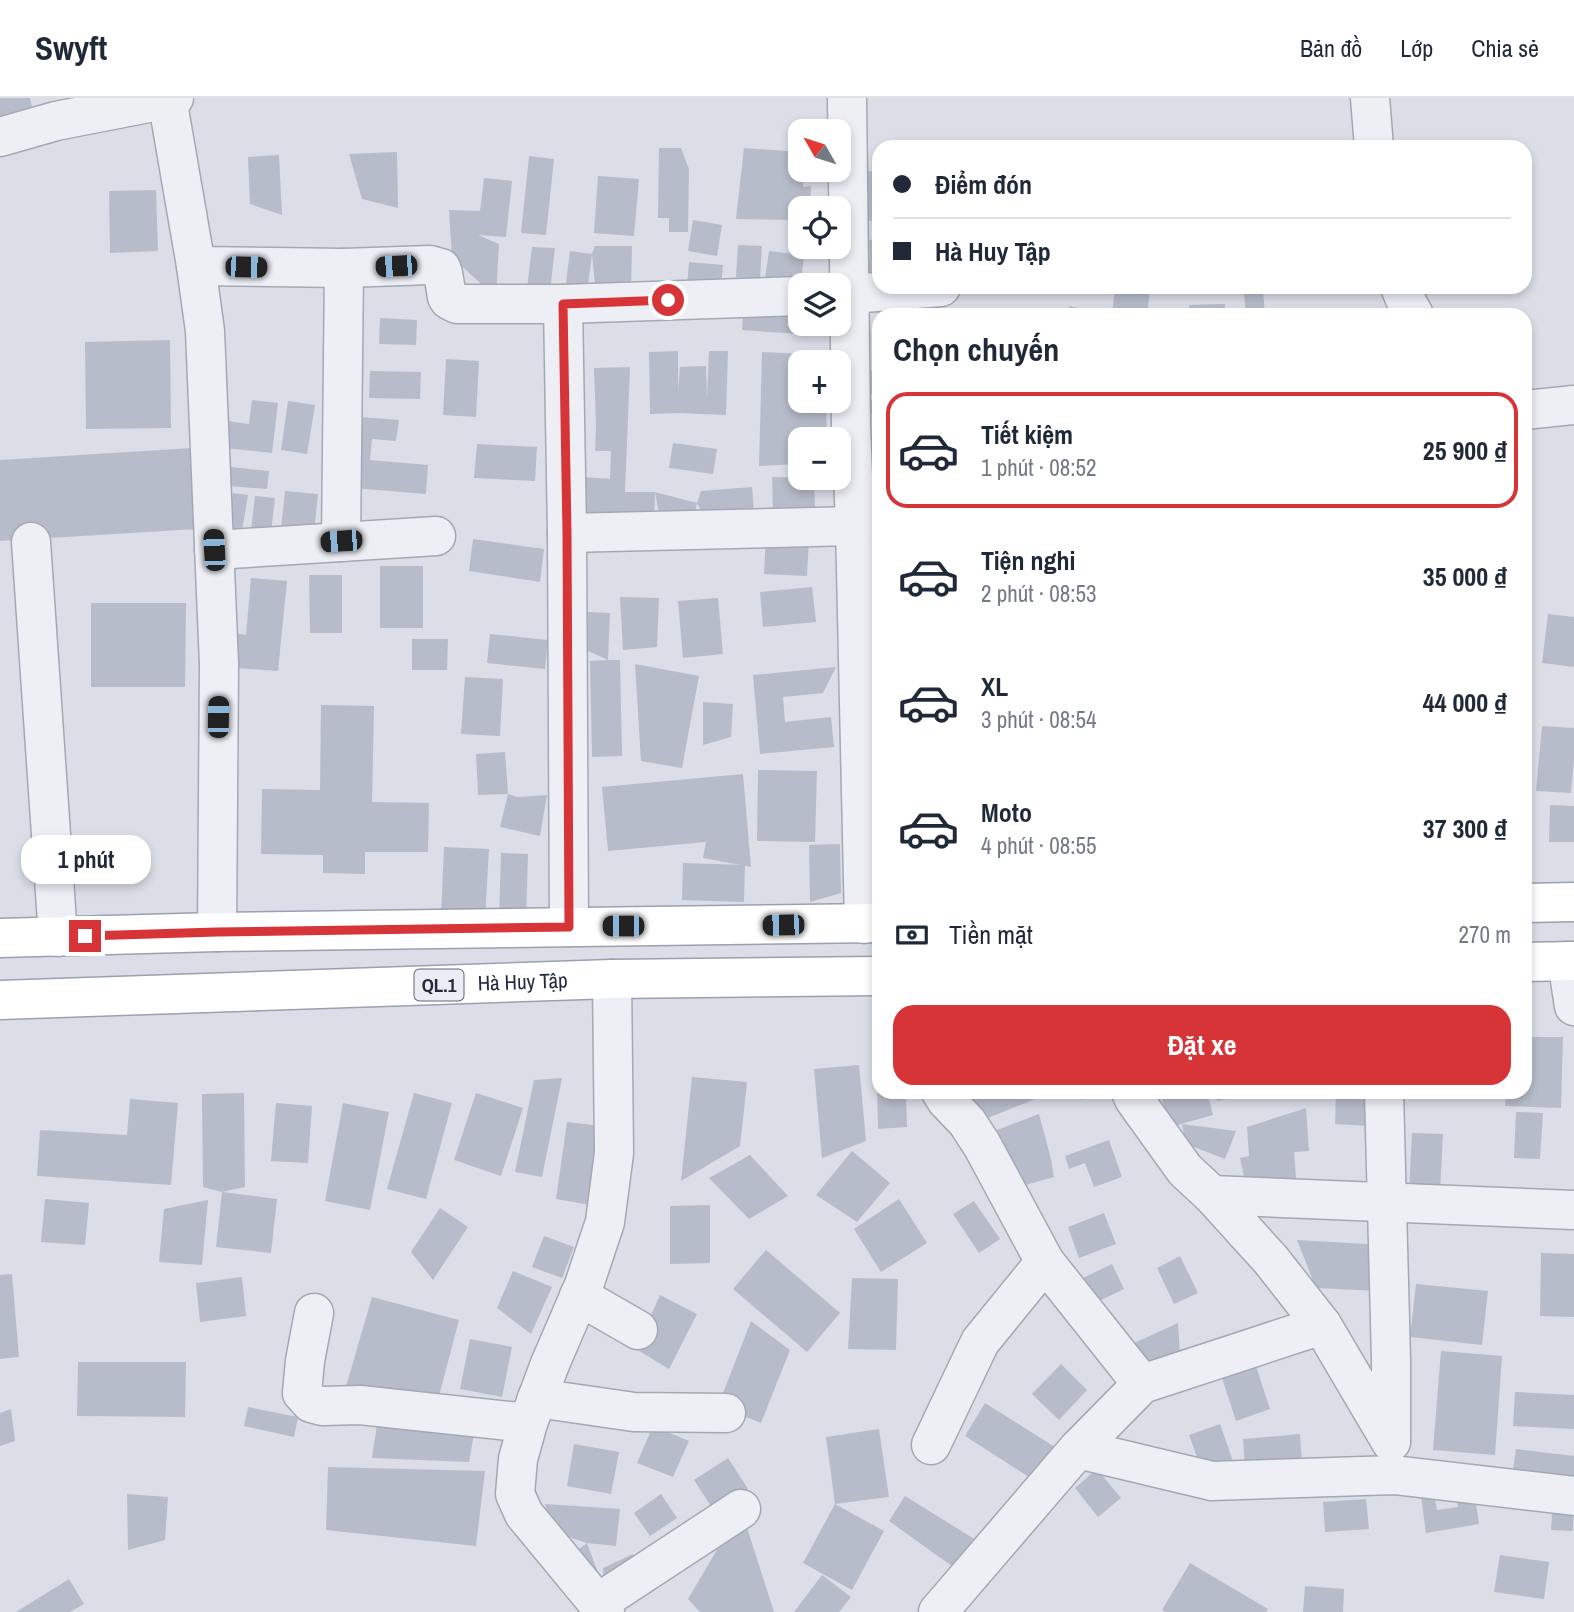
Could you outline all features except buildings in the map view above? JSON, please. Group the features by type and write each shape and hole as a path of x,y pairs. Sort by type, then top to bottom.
{"main road":[{"path":"1532,903 1574,902"},
{"path":"0,938 217,932 871,923"},
{"path":"1532,962 1570,961"},
{"name":"Hà Huy Tập","path":"0,1000 612,979 872,974"}],"street":[{"path":"844,273 847,98"},
{"path":"1370,98 1373,140"},
{"path":"0,136 55,121 169,99 205,331 219,664 217,932"},
{"path":"196,266 344,268 430,265 441,268 447,297 457,304 563,304 788,296"},
{"path":"341,541 344,268"},
{"path":"851,294 872,293"},
{"path":"563,304 569,927"},
{"path":"851,336 865,426 855,526 871,923"},
{"path":"1532,409 1574,405"},
{"path":"567,533 855,526"},
{"path":"214,550 436,536"},
{"path":"32,542 58,937"},
{"path":"1570,961 1574,1006"},
{"path":"612,979 614,1153 605,1222 579,1296 533,1410 518,1459 515,1494 524,1514 602,1608 741,1508"},
{"path":"946,1099 967,1122 982,1145 1045,1262 1142,1384"},
{"path":"1134,1099 1185,1170 1212,1195 1322,1325 1392,1459"},
{"path":"1384,1099 1392,1459"},
{"path":"1212,1195 1574,1210"},
{"path":"931,1445 980,1342 1045,1262"},
{"path":"579,1296 638,1330"},
{"path":"314,1313 304,1361 302,1393 311,1402 322,1406 726,1413"},
{"path":"938,1612 1078,1449 1142,1384 1322,1325"},
{"path":"1078,1449 1212,1481 1392,1459 1574,1496"}],"route":[{"path":"85,936 569,927 563,304 668,300"}]}
